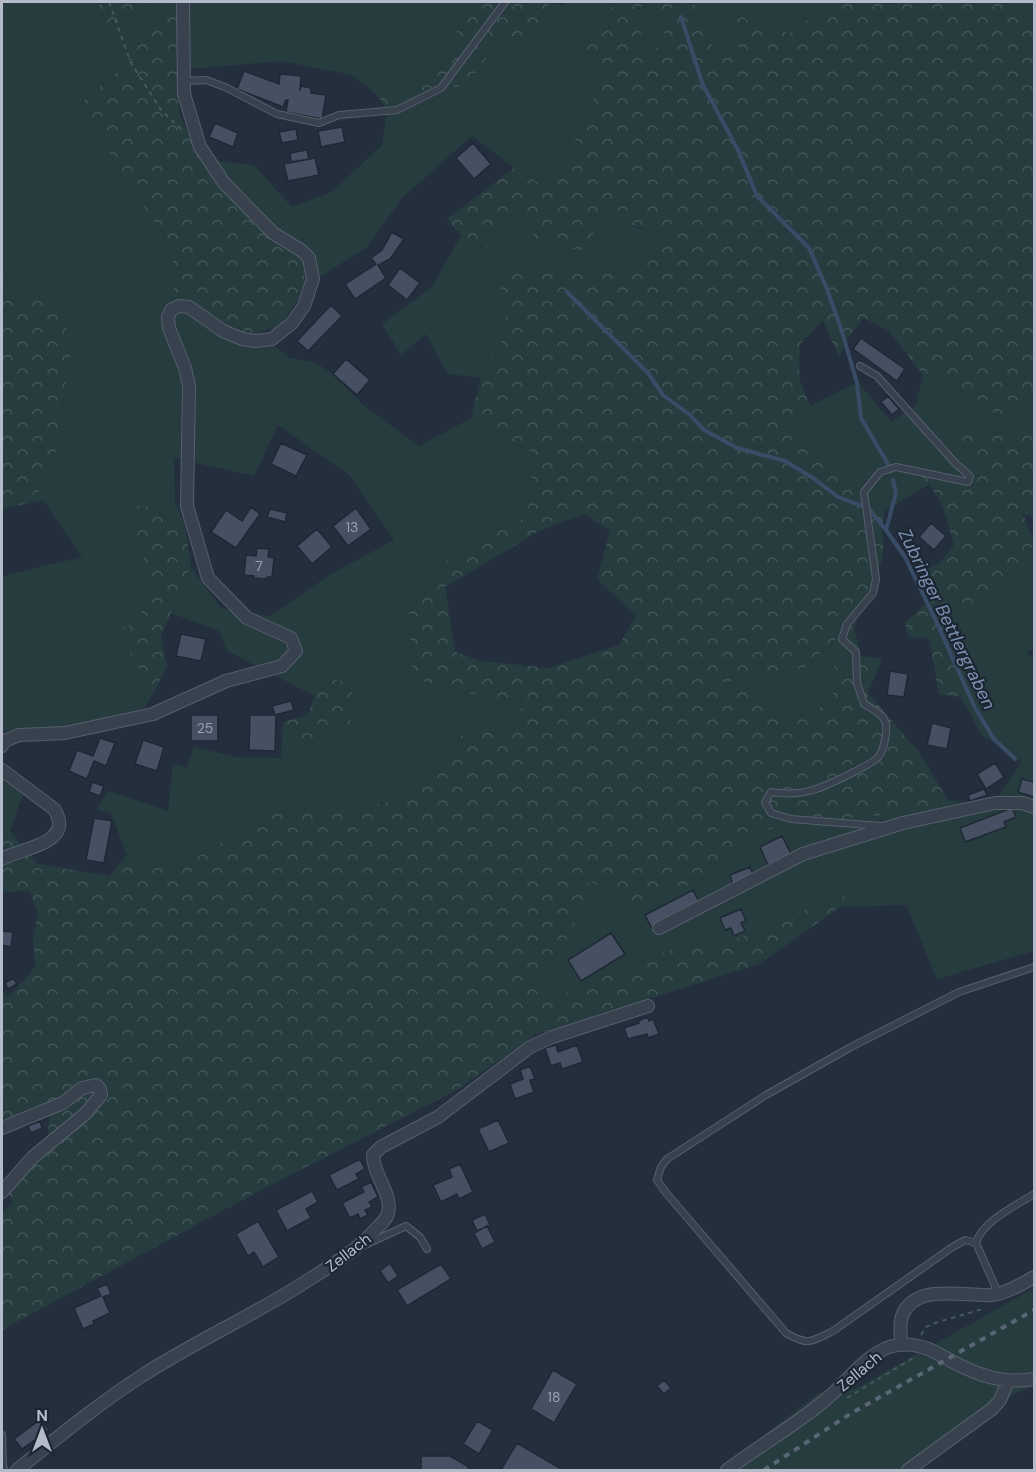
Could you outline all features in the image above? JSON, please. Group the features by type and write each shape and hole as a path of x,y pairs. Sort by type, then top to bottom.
{"street":[{"path":"2,746 4,741 19,735 64,733 153,714 226,681 282,666 296,651 291,638 247,618 208,578 187,506 189,386 185,368 169,328 168,317 171,310 179,306 189,307 224,331 242,339 255,341 272,339 292,323 304,306 314,279 309,258 303,250 273,233 224,183 200,147 184,93 183,2"},
{"path":"2,770 54,809 59,817 59,826 52,838 44,843 2,859"},
{"path":"659,928 803,854 890,827 995,803 1022,803 1035,807"},
{"name":"Zellach","path":"17,1470 92,1410 141,1376 214,1334 273,1304 357,1248 385,1219 389,1209 388,1199 373,1166 373,1155 381,1147 438,1117 530,1047 552,1037 648,1006"},
{"path":"2,1128 63,1103 82,1088 96,1085 100,1089 101,1095 86,1114 43,1148 2,1192"},
{"path":"901,1344 902,1318 907,1307 916,1299 928,1294 994,1295 1012,1290 1035,1277"},
{"name":"Zellach","path":"727,1470 824,1401 878,1352 901,1344 932,1350 985,1376 1008,1381 1035,1379"},
{"path":"908,1470 992,1409 1008,1381"}],"lane":[{"path":"183,81 206,80 225,87 277,114 318,123 339,115 397,110 441,88 505,2"},
{"path":"860,366 878,376 956,464 970,476 968,482 896,467 880,472 864,492 876,579 873,594 847,624 842,639 856,652 857,683 864,704 882,715 888,727 883,747 879,758 843,777 812,790 783,794 771,792 765,802 771,813 791,819 890,827"},
{"path":"976,1243 965,1240 833,1331 813,1341 800,1342 786,1333 657,1180 661,1167 667,1159 775,1090 851,1047 959,992 1035,968"},
{"path":"994,1295 995,1286 976,1243 977,1236 988,1223 1035,1194"},
{"path":"357,1248 406,1226 420,1237 427,1249"},
{"path":"2,1436 2,1458 6,1470"}],"path":[{"path":"109,2 131,63 161,110 184,132"},
{"path":"844,1400 913,1359 922,1332 926,1327 989,1307"}],"green space":[{"path":"2,2 98,2 110,39 149,2 171,2 169,8 119,70 82,102 120,174 172,246 174,291 240,334 259,332 290,358 315,362 332,374 362,404 419,446 471,418 534,454 527,517 453,554 408,600 465,693 523,701 518,726 466,730 408,801 269,814 176,870 127,855 111,814 97,809 108,791 168,811 173,764 187,768 194,747 236,757 281,758 283,722 309,746 335,679 315,696 227,651 219,631 171,613 191,567 221,608 270,616 331,574 394,540 349,475 278,425 254,476 174,458 175,501 185,525 171,524 153,507 136,536 153,585 137,622 124,628 127,648 153,694 144,708 70,727 2,731 2,576 82,557 43,500 37,486 54,464 71,352 62,303 16,292 2,276"},
{"path":"98,2 149,2 110,39"},
{"path":"171,2 189,2 189,17 176,40 179,112 199,159 227,196 286,244 300,264 307,285 280,326 240,334 174,291 172,246 120,174 82,102 119,70 169,8"},
{"path":"189,2 467,2 449,55 405,89 378,96 352,75 281,61 177,70 176,40 189,17"},
{"path":"467,2 551,2 539,13 538,33 493,41 483,66 456,88 442,81 414,100 387,110 378,96 405,89 449,55"},
{"path":"551,2 563,5 565,2 617,2 608,11 607,57 599,87 587,118 551,191 514,168 472,136 401,199 367,247 307,285 286,244 227,196 199,159 254,165 292,207 332,192 382,145 387,110 414,100 442,81 483,66 493,41 538,33 539,13"},
{"path":"617,2 694,2 717,55 739,49 732,10 756,26 790,33 832,2 891,2 894,4 901,2 1005,2 1010,9 1034,24 1034,403 1030,399 1018,410 998,416 952,385 932,376 923,375 889,331 864,318 847,339 839,358 823,320 800,344 799,378 810,406 794,422 799,442 839,473 859,499 872,503 880,501 885,511 881,530 884,544 881,564 854,628 833,641 806,667 720,683 765,699 792,716 816,712 837,689 821,676 837,665 855,657 882,659 868,693 919,752 948,800 916,812 779,825 746,841 721,871 640,907 590,881 570,936 539,976 559,996 688,943 712,945 760,932 850,886 840,907 759,964 536,1034 457,1090 257,1192 2,1330 2,1213 13,1202 2,1181 48,1135 50,1102 2,1121 2,993 9,997 35,967 33,936 38,915 30,891 2,892 2,841 10,832 38,864 109,876 127,855 176,870 269,814 408,801 466,730 518,725 523,701 465,693 413,678 408,600 453,554 527,517 534,454 471,418 481,378 508,331 500,281 512,273 577,265 626,277 657,255 662,234 627,224 628,211 605,210 586,250 528,245 539,224 502,214 488,248 461,235 447,219 514,168 551,191 589,111 604,71 583,47 609,28 608,11","holes":["647,4 662,25 667,42 648,52 637,23 628,13","584,514 610,531 597,579 636,616 619,645 549,668 481,661 455,652 445,587 539,531"]},
{"path":"694,2 832,2 791,33 756,26 732,11 739,49 717,55"},
{"path":"1005,2 1034,2 1034,24 1010,9"},
{"path":"647,4 662,25 667,42 648,53 637,23 628,13"},
{"path":"605,210 628,211 628,225 662,234 657,255 626,277 577,265 508,331 481,378 448,374 426,334 401,355 382,324 432,287 461,235 488,247 502,214 539,224 529,244"},
{"path":"2,276 16,292 62,303 71,352 54,464 37,486 43,500 2,509"},
{"path":"923,375 932,376 952,385 998,416 1018,410 1031,399 1034,403 1034,426 1000,432 984,431 966,424 954,428 975,462 972,487 929,471 916,470 930,484 885,511 880,501 872,503 859,499 839,473 799,442 794,422 810,406 858,382 891,422 916,405"},
{"path":"966,424 984,431 1000,433 1034,426 1034,516 1023,514 1034,543 1010,582 964,608 943,609 961,697 939,694 929,638 908,637 905,623 935,595 920,570 939,564 954,545 937,495 915,469 929,471 971,486 975,462 954,428"},
{"path":"133,505 153,507 171,524 185,525 191,567 161,636 167,666 153,694 127,648 123,628 137,622 153,585 136,536"},
{"path":"1034,543 1034,648 1027,652 1034,661 1034,951 937,979 906,905 840,907 849,887 760,932 712,945 688,943 559,996 539,976 570,936 590,880 721,871 746,841 779,825 916,812 948,800 970,803 998,797 1022,762 981,734 961,697 943,609 1010,582"},
{"path":"854,628 861,655 847,658 821,676 837,689 816,712 792,716 765,699 718,683 806,667 833,641"},
{"path":"335,679 353,685 350,726 323,730 309,747 283,722 308,715 315,696"},
{"path":"2,775 23,793 10,832 2,841"},
{"path":"1034,1288 1034,1386 1012,1395 1003,1407 908,1470 720,1470 818,1393 855,1389"}],"building":[{"path":"244,71 279,84 280,74 301,76 300,91 301,86 311,88 311,93 326,95 322,119 286,112 288,100 283,107 237,89"},
{"path":"215,123 238,133 233,147 209,137"},
{"path":"342,127 345,142 321,147 318,131"},
{"path":"296,129 298,140 282,143 279,132"},
{"path":"473,143 491,164 474,179 456,158"},
{"path":"307,150 309,159 291,162 290,153"},
{"path":"315,158 319,175 288,181 284,164"},
{"path":"392,232 404,239 390,259 378,265 386,278 355,299 345,284 376,264 371,258 382,250"},
{"path":"400,268 420,283 407,300 388,285"},
{"path":"331,305 342,316 308,351 297,341"},
{"path":"861,338 905,369 897,381 853,349"},
{"path":"346,359 370,380 357,395 333,374"},
{"path":"888,396 899,409 892,415 881,402"},
{"path":"281,443 307,455 296,476 271,464"},
{"path":"251,507 260,514 236,548 211,532 226,510 242,521"},
{"path":"356,508 371,529 348,546 333,526"},
{"path":"270,509 287,513 285,522 267,517"},
{"path":"931,523 946,536 934,550 919,537"},
{"path":"317,529 332,547 312,564 297,546"},
{"path":"257,548 269,549 268,557 274,558 272,577 267,577 267,579 244,575 246,555 256,556"},
{"path":"181,634 206,639 201,661 176,656"},
{"path":"890,671 908,674 904,697 887,695"},
{"path":"291,701 294,710 275,715 272,706"},
{"path":"191,715 218,715 218,741 191,741"},
{"path":"250,715 276,715 275,751 249,750"},
{"path":"932,723 951,728 947,749 927,745"},
{"path":"100,738 115,743 106,766 94,761 87,779 69,771 77,750 93,756"},
{"path":"143,740 164,747 157,771 135,764"},
{"path":"995,763 1004,777 986,789 977,774"},
{"path":"1022,779 1034,782 1034,797 1018,792"},
{"path":"92,782 104,786 100,796 89,792"},
{"path":"984,789 987,795 970,801 968,795"},
{"path":"1012,808 1016,817 1004,822 1006,827 965,842 960,828"},
{"path":"94,818 112,821 104,863 86,860"},
{"path":"782,836 791,854 768,865 760,847"},
{"path":"750,867 754,877 733,885 730,875"},
{"path":"693,890 699,902 651,927 645,915"},
{"path":"741,909 746,921 741,923 745,931 734,936 731,928 725,930 720,918"},
{"path":"2,931 13,932 11,947 2,945"},
{"path":"611,933 625,954 581,981 568,960"},
{"path":"13,978 17,984 8,989 5,983"},
{"path":"648,1017 649,1021 653,1019 659,1034 648,1038 647,1034 628,1039 624,1028"},
{"path":"556,1045 558,1052 577,1045 583,1062 562,1069 560,1063 551,1066 545,1048"},
{"path":"530,1066 535,1079 530,1080 534,1092 515,1099 510,1084 523,1079 520,1070"},
{"path":"498,1120 509,1143 489,1152 478,1129"},
{"path":"40,1121 42,1128 31,1133 28,1126"},
{"path":"360,1159 365,1169 356,1174 359,1179 337,1190 329,1175"},
{"path":"460,1164 473,1192 459,1199 457,1194 441,1202 433,1185 452,1177 449,1169"},
{"path":"371,1182 378,1197 369,1202 372,1207 365,1210 368,1215 360,1219 358,1214 350,1218 342,1203 364,1192 361,1187"},
{"path":"312,1191 318,1202 306,1209 311,1218 287,1231 276,1210"},
{"path":"485,1214 490,1225 477,1231 472,1220"},
{"path":"258,1221 279,1257 263,1267 254,1252 248,1256 236,1234"},
{"path":"487,1226 495,1242 482,1249 474,1233"},
{"path":"390,1263 398,1276 388,1283 380,1271"},
{"path":"441,1264 451,1279 407,1306 397,1290"},
{"path":"107,1284 111,1294 103,1297 110,1313 83,1329 74,1308 101,1296 97,1288"},
{"path":"553,1370 577,1384 554,1423 531,1409"},
{"path":"664,1380 671,1388 664,1394 657,1386"},
{"path":"41,1419 49,1430 22,1449 14,1439"},
{"path":"477,1421 493,1430 479,1454 463,1444"},
{"path":"517,1443 563,1470 501,1470"},
{"path":"421,1456 450,1456 469,1467 467,1470 421,1470"}],"waterway":[{"name":"Zubringer Bettlergraben","path":"681,17 703,85 738,150 757,196 809,248 827,289 843,335 857,383 861,418 889,466"},
{"path":"567,292 648,373 663,395 690,415 704,430 737,448 785,461 838,497 862,506"},
{"name":"Zubringer Bettlergraben","path":"893,480 896,493 886,530 905,557 975,708 994,739 1015,759"},
{"path":"868,508 886,530"}],"railway":[{"path":"764,1470 850,1414 1034,1310"}]}
